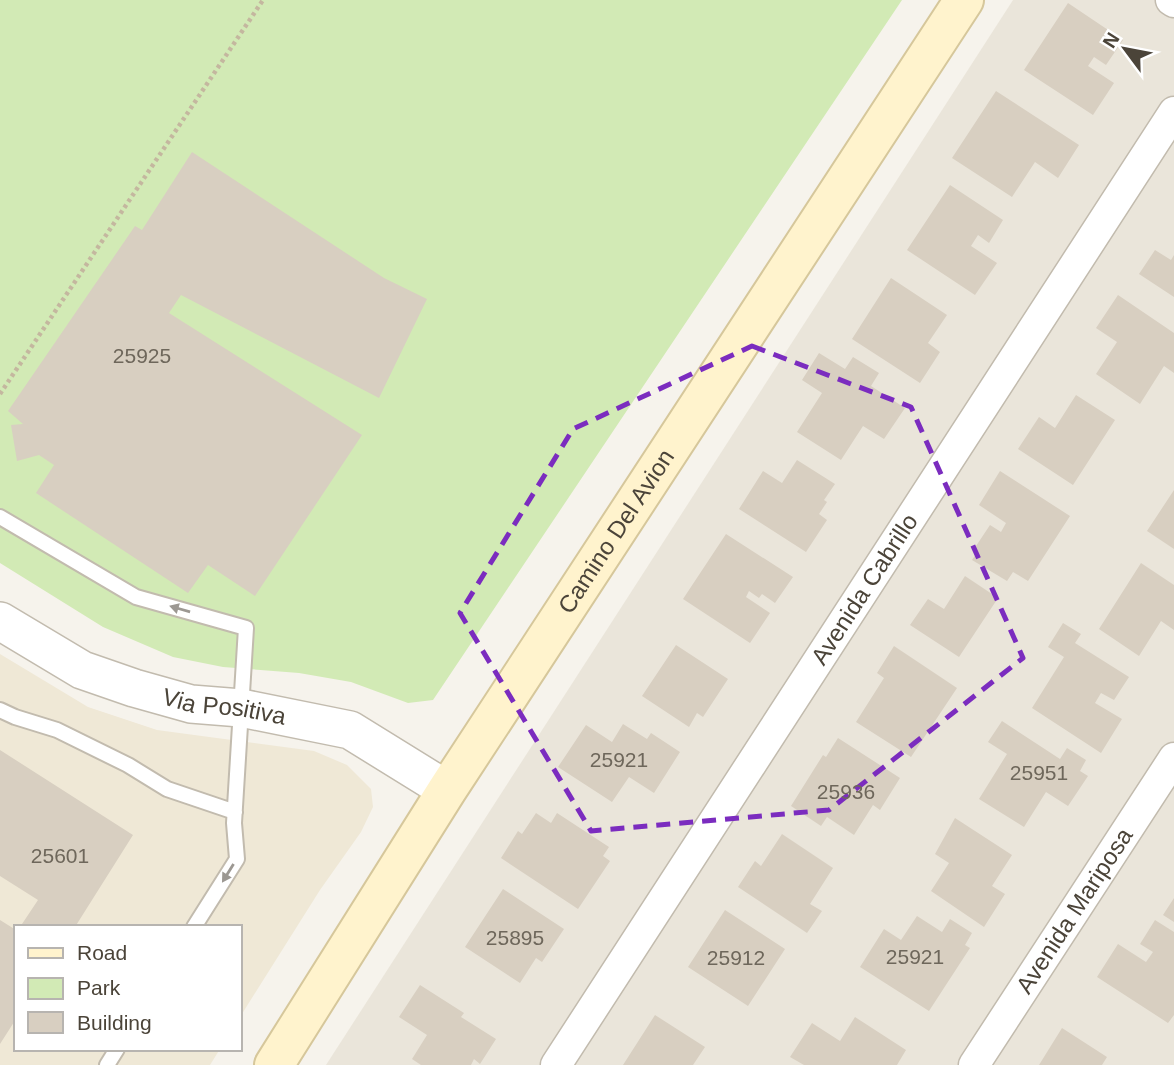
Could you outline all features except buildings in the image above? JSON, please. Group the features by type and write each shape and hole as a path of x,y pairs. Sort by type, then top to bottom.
{"main road":[{"name":"Camino Del Avion","path":"274,1065 447,790 964,0"}],"street":[{"name":"Avenida Cabrillo","path":"556,1065 1174,112"},
{"name":"Via Positiva","path":"0,621 82,670 191,704 241,708 350,730 447,790"},
{"name":"Avenida Mariposa","path":"974,1065 1174,758"}],"lane":[{"path":"0,517 136,597 246,628 235,812 237,859 195,925"},
{"path":"0,710 70,736 128,765 167,789 235,812"}],"path":[{"path":"0,394 263,0"}],"highlighted area":[{"path":"752,346 911,407 1023,658 829,810 591,831 460,613 573,429"}],"shaded area":[{"path":"1013,0 1174,0 1174,1065 326,1065"},
{"path":"0,654 88,707 157,730 314,751 347,765 371,789 373,807 361,832 320,890 242,1014 242,925 14,925 14,1051 219,1051 210,1065 0,1065"}],"green space":[{"path":"0,0 902,0 433,700 408,703 351,682 299,673 223,667 173,657 103,627 0,563"}]}
